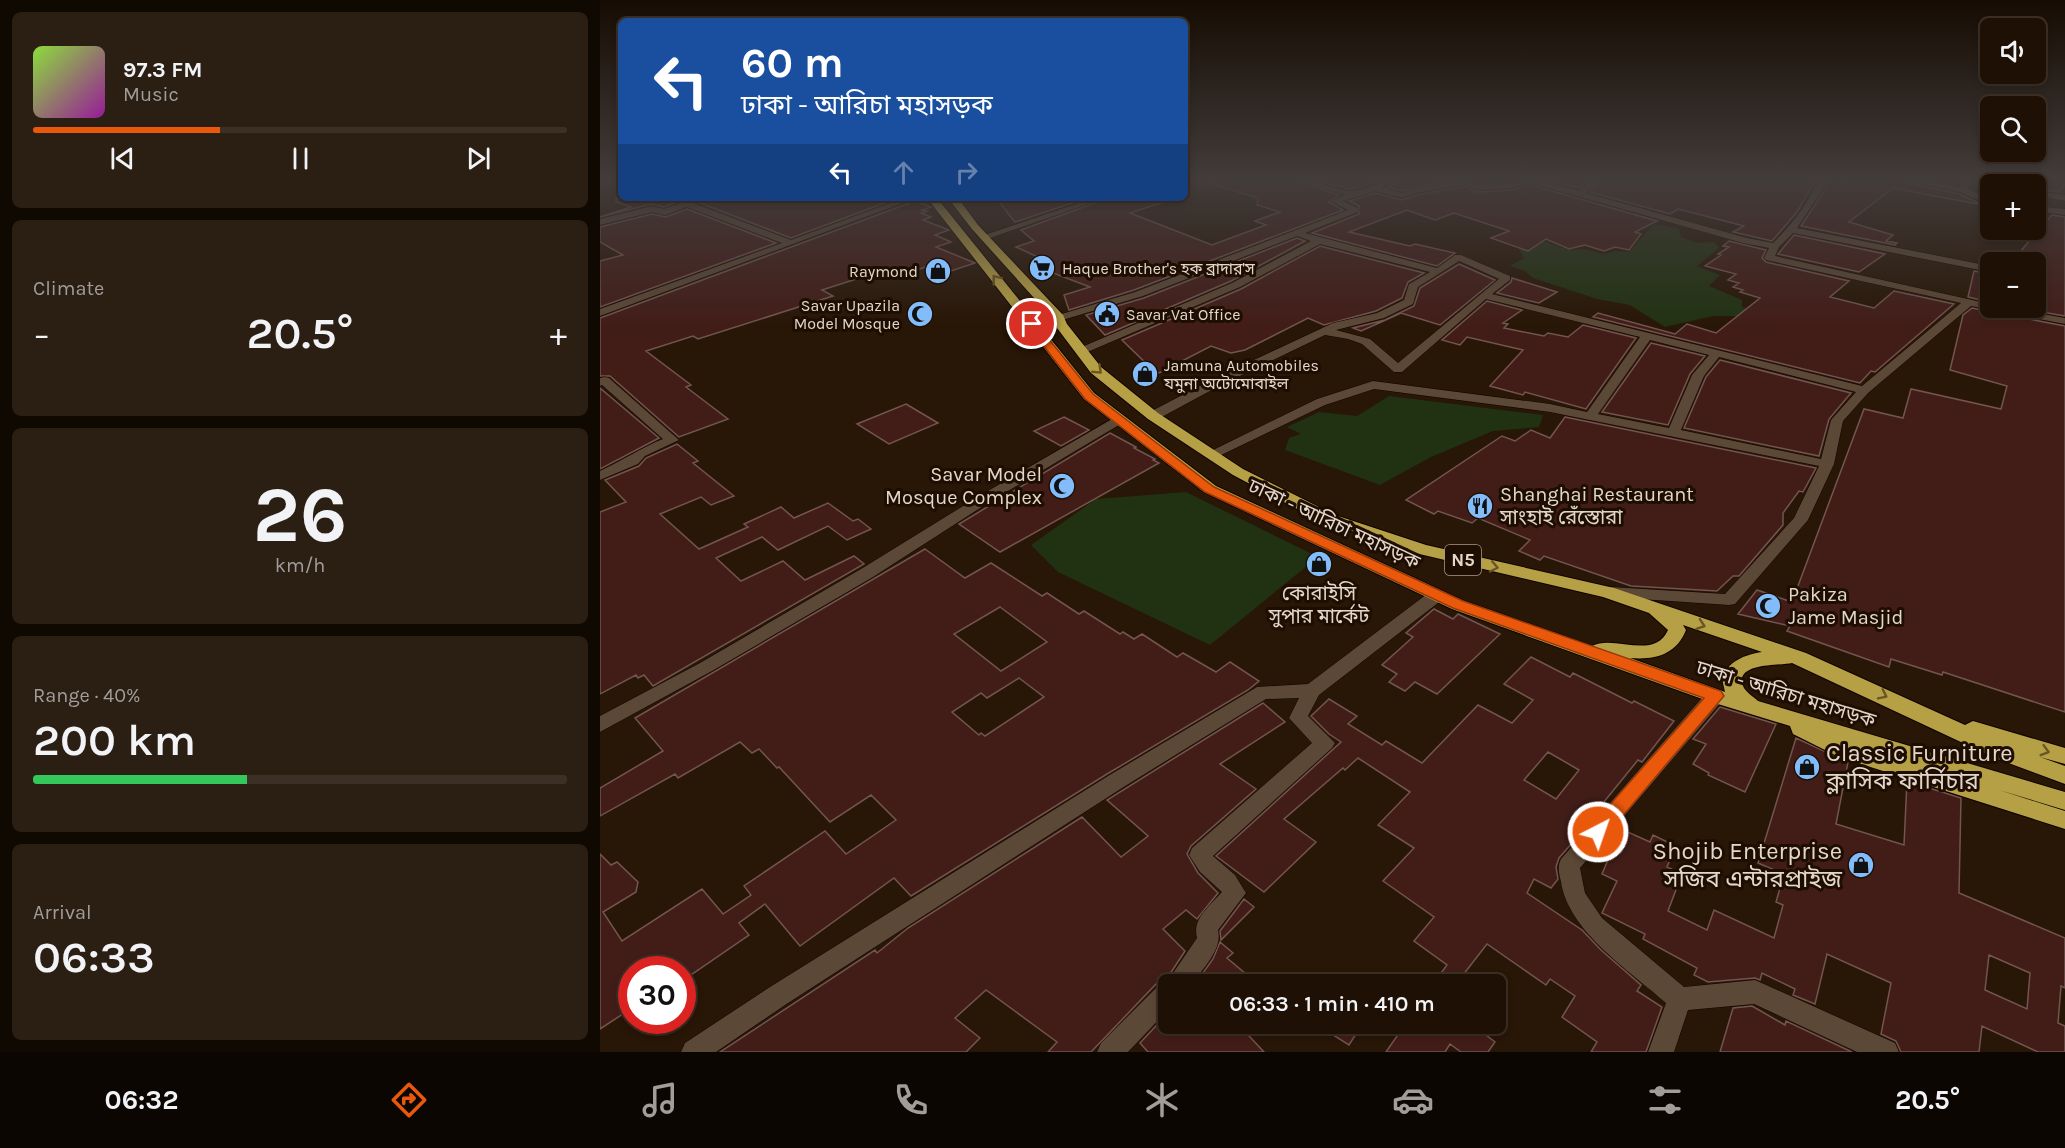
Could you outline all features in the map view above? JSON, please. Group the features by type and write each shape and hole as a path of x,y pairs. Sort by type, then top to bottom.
{"highway":[{"name":"ঢাকা - আরিচা মহাসড়ক","path":"956,228 1089,396 1210,489 1437,595 1576,646 1715,696 2065,801"},
{"name":"ঢাকা - আরিচা মহাসড়ক","path":"977,228 1059,318 1061,325 1096,370 1153,416 1210,455 1299,504 1383,537 1460,559 1608,592 1799,658 2003,752 2065,775"},
{"path":"1576,646 1634,651 1653,650 1666,646 1675,639 1677,630 1671,621 1639,603"},
{"path":"1755,708 1737,697 1731,684 1734,674 1740,667 1767,658 1799,658"},
{"path":"1909,708 2065,756"},
{"path":"1778,715 1847,751 2065,820"}],"street":[{"path":"751,228 791,243"},
{"path":"600,313 831,228"},
{"path":"984,237 1011,228"},
{"path":"1059,318 1139,294 1309,228"},
{"path":"1696,228 1775,246"},
{"path":"1980,267 1791,230 1775,246 1769,258 1980,305"},
{"path":"1297,233 1319,242 1438,271"},
{"path":"1081,351 1236,285 1319,242"},
{"path":"1153,416 1323,331 1337,325 1380,316 1409,302 1413,286 1458,257 1506,278 1398,369 1376,345 1350,334 1323,331"},
{"path":"1484,295 1863,390"},
{"path":"1608,592 1729,600 1801,520 1827,464 1837,420 1863,390 1969,302"},
{"path":"2046,317 2065,321"},
{"path":"1590,416 1647,335"},
{"path":"1673,433 1698,375 1717,352"},
{"path":"600,382 605,381 672,440 640,453 633,461 600,476"},
{"path":"1210,455 1321,402 1373,385 1527,404 1827,464"},
{"path":"600,725 857,579 986,498 1119,419"},
{"path":"1185,974 1209,940 1206,927 1235,893 1227,879 1202,860 1200,855 1325,744 1298,718 1312,692 1437,595"},
{"path":"694,1052 779,995 1115,782 1263,692 1312,692"},
{"path":"1715,696 1569,866 1574,896 1594,925 1680,999 1755,992 1886,1052"},
{"path":"1661,1052 1680,999"},
{"path":"1110,1052 1158,1003"}],"shaded area":[{"path":"1650,228 1679,229 1681,237 1696,243 1714,242 1719,248 1697,266 1720,275 1709,286 1742,300 1742,307 1755,311 1741,316 1713,316 1665,327 1630,305 1597,299 1533,278 1525,271 1510,266 1524,258 1519,250 1538,239 1568,250 1583,249 1604,254 1616,251 1629,252"},
{"path":"1389,396 1543,415 1539,427 1493,431 1431,457 1380,485 1285,450 1289,438 1301,434 1287,427 1319,412 1357,416"},
{"path":"1186,492 1318,557 1210,645 1058,572 1031,545 1096,499"}],"building":[{"path":"600,228 737,228 776,243 600,307 600,261 623,255 600,242"},
{"path":"765,228 818,228 791,238"},
{"path":"842,228 944,228 949,230 935,235 951,242 936,247 975,263 951,271 934,264 894,278 878,272 822,290 833,296 698,339 693,336 646,351 691,385 686,387 728,419 679,437 610,376 600,376 600,318"},
{"path":"1026,228 1169,228 1212,245 1258,228 1296,228 1134,290 1069,310 1064,295 1090,287 1040,268 1051,263 1016,247 1034,241 1021,230"},
{"path":"1324,228 1359,228 1349,232 1410,246 1415,244 1455,253 1437,266 1312,233"},
{"path":"1500,228 1643,228 1635,232 1641,234 1629,250 1615,247 1604,251 1585,245 1569,249 1546,239 1528,251 1491,238 1509,231"},
{"path":"1740,228 1783,228 1772,241 1733,232"},
{"path":"1811,228 1870,228 1893,235 1886,241 1897,243 1895,245"},
{"path":"2046,228 2065,228 2065,316 2046,313 2046,252 2020,252 2030,240 2046,240"},
{"path":"1794,235 1885,254 1859,272 1778,254"},
{"path":"1297,238 1305,241 1231,281 1105,335 1086,315 1144,298"},
{"path":"1729,241 1766,250 1762,258 1766,262 1849,281 1830,297 1874,308 1894,291 1954,304 1875,372 1871,371 1860,383 1593,317 1598,313 1675,334 1687,324 1716,333 1760,298 1740,292 1743,290 1733,287 1739,283 1728,280 1736,274 1705,266 1729,247 1723,246"},
{"path":"1320,246 1424,273 1408,282 1402,298 1376,311 1324,325 1308,318 1245,350 1231,353 1211,346 1159,373 1154,371 1122,340 1241,289"},
{"path":"1459,264 1495,280 1440,325 1401,313 1361,331 1353,328 1385,320 1414,306 1420,288"},
{"path":"1974,271 1980,272 1980,300 1968,297"},
{"path":"1512,278 1557,292 1539,303 1497,293 1511,282"},
{"path":"1487,301 1522,310 1503,323 1508,324 1504,328 1544,336 1548,333 1568,337 1583,325 1636,338 1586,409 1525,392 1523,395 1490,386 1523,350 1467,337 1460,345 1442,340"},
{"path":"1972,308 1980,310 1980,318 2024,318 2065,326 2065,712 1943,672 1942,675 1891,659 1889,667 1787,631 1790,626 1738,614 1757,590 1792,602 1864,409 1903,418 1911,389 2001,409 2007,386 1950,370 1963,315"},
{"path":"1651,343 1705,356 1690,374 1668,425 1602,412"},
{"path":"1720,360 1851,393 1829,419 1819,456 1684,428 1706,377"},
{"path":"600,388 659,438 600,469"},
{"path":"906,404 938,423 889,444 857,424"},
{"path":"1064,417 1089,430 1061,446 1034,431"},
{"path":"1565,417 1816,468 1803,492 1799,491 1783,513 1783,525 1739,576 1733,576 1717,591 1631,586 1544,556 1540,560 1519,551 1530,540 1478,518 1472,523 1438,511 1434,514 1406,500 1502,436 1515,441 1531,430 1550,438"},
{"path":"1110,433 1159,463 1000,552 959,524"},
{"path":"677,444 698,461 693,463 734,496 711,505 701,497 660,514 699,549 748,527 744,524 781,507 794,518 828,503 853,521 858,519 871,529 847,540 828,526 778,550 762,537 716,558 741,581 783,561 805,580 854,556 864,564 653,686 644,675 638,678 636,675 600,694 600,512 626,502 605,480 639,466 646,458"},
{"path":"925,549 965,578 991,563 1042,596 1047,593 1079,614 1084,611 1120,634 1123,632 1134,639 1142,634 1177,657 1183,653 1216,672 1230,662 1259,681 1248,690 1107,774 911,896 894,878 800,946 765,904 739,923 749,935 696,971 696,956 618,956 618,1017 600,1029 600,854 611,865 617,862 638,882 636,892 603,912 622,941 702,889 723,914 751,895 744,886 825,831 846,854 896,820 871,795 830,822 759,749 752,753 740,742 678,778 675,774 600,816 600,788 663,751 635,718","holes":["1000,607 1047,642 1001,671 954,634","1019,678 1044,697 985,736 981,733 979,735 952,712 981,693 987,698"]},
{"path":"1434,609 1453,619 1458,614 1500,634 1437,694 1415,682 1405,691 1389,682 1397,674 1382,665 1413,637 1406,633"},
{"path":"1531,657 1570,677 1573,673 1674,721 1642,762 1638,760 1599,808 1601,810 1559,858 1556,867 1558,879 1551,888 1534,879 1527,893 1582,930 1641,985 1637,991 1662,1007 1646,1052 1591,1052 1597,1042 1562,1017 1575,996 1550,979 1546,985 1487,944 1464,974 1440,974 1447,965 1414,941 1434,917 1383,881 1414,848 1378,825 1410,792 1358,758 1345,770 1343,768 1284,819 1316,842 1264,892 1216,856 1341,742 1329,734 1311,716 1329,699 1357,716 1348,724 1382,745 1386,741 1422,763 1478,705 1512,723 1533,700 1504,684","holes":["1548,752 1579,770 1556,799 1524,780"]},
{"path":"1263,703 1285,722 1220,764 1256,789 1191,846 1187,854 1198,873 1218,893 1197,919 1186,910 1163,929 1185,951 1170,974 1158,974 1158,983 1091,1052 1048,1052 1057,1042 986,990 955,1018 980,1038 966,1052 720,1052 875,950 877,953 908,928 1082,817 1121,857 1148,836 1107,800"},
{"path":"1720,707 1776,724 1745,792 1708,775 1709,773 1693,764 1706,744 1693,739"},
{"path":"1796,738 1848,762 1836,824 1904,845 1907,781 1961,798 1959,893 2065,938 2065,988 2061,986 2058,1023 2065,1026 2065,1052 2038,1052 1982,1026 1979,1052 1901,1052 1896,1041 1881,1034 1891,983 1827,954 1815,1004 1793,995 1795,989 1762,973 1760,980 1755,978 1708,982 1694,975 1697,968 1643,939 1645,934 1602,913 1617,881 1602,874 1621,829 1650,842 1653,835 1676,846 1667,867 1682,874 1668,911 1707,930 1714,910 1774,938 1783,905 1776,902 1784,874 1758,863","holes":["1989,955 2030,973 2027,1009 1985,990"]},
{"path":"1244,899 1254,907 1221,940 1220,931"},
{"path":"1220,942 1233,953 1227,958 1246,974 1202,974 1213,959"},
{"path":"1752,1006 1785,1025 1786,1021 1852,1052 1720,1052 1733,1008"},
{"path":"1158,1024 1158,1034 1247,1034 1264,1052 1148,1052 1140,1043"},
{"path":"1332,1034 1356,1034 1349,1045"},
{"path":"1398,1034 1484,1034 1495,1042 1488,1052 1461,1052 1450,1044 1445,1052 1386,1052"}],"place":[{"name":"Haque Brother's হক ব্রাদার'স","path":"1042,268"},
{"name":"Raymond","path":"938,271"},
{"name":"Savar Upazila Model Mosque","path":"920,314"},
{"name":"Savar Vat Office","path":"1107,314"},
{"name":"Jamuna Automobiles যমুনা অটোমোবাইল","path":"1145,374"},
{"name":"Savar Model Mosque Complex","path":"1062,486"},
{"name":"Shanghai Restaurant সাংহাই রেঁস্তোরা","path":"1480,506"},
{"name":"কোরাইসি সুপার মার্কেট","path":"1319,564"},
{"name":"Pakiza Jame Masjid","path":"1768,606"},
{"name":"Classic Furniture ক্লাসিক ফার্নিচার","path":"1807,767"},
{"name":"Shojib Enterprise সজিব এন্টারপ্রাইজ","path":"1861,865"}],"route":[{"path":"1032,324 1089,396 1210,489 1458,605 1715,696 1598,832"}]}
